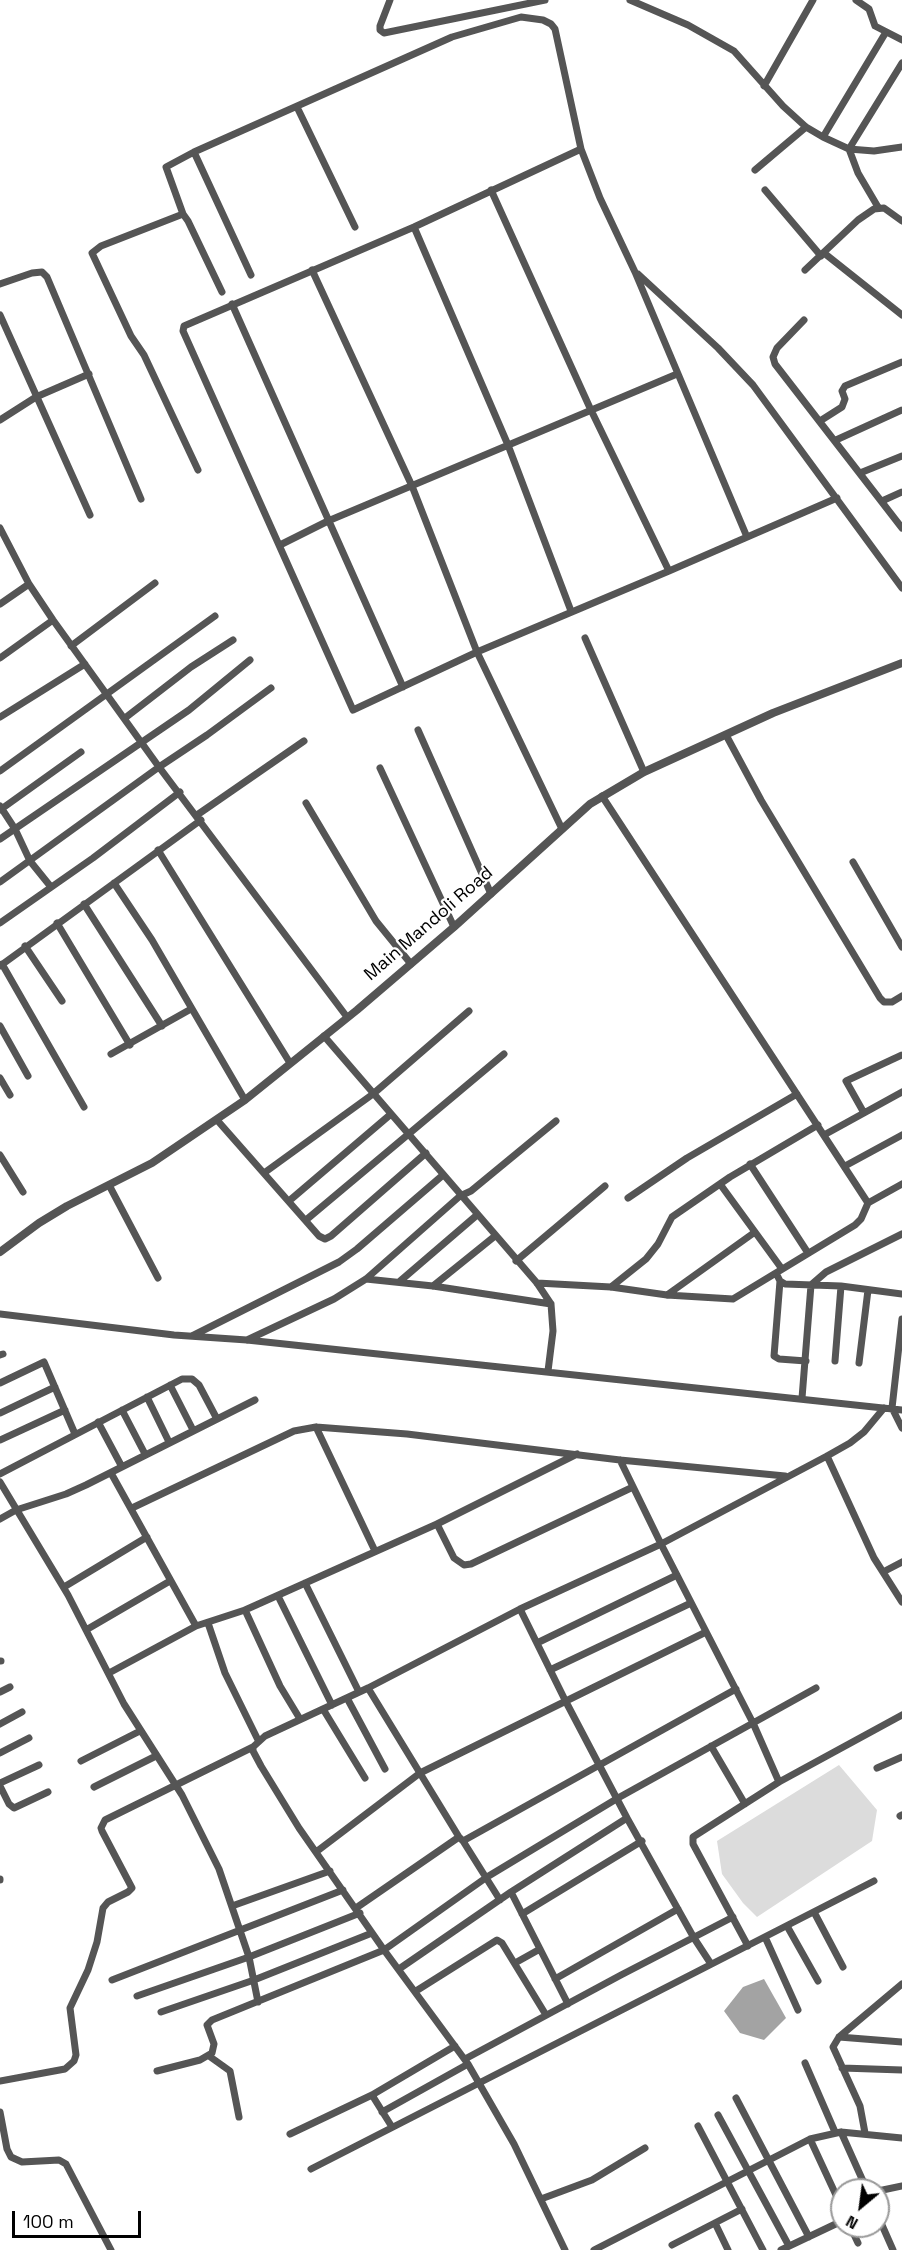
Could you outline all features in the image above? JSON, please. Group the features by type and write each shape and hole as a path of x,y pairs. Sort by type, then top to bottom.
{"street":[{"path":"390,0 380,26 380,30 384,33 545,0"},
{"path":"630,0 688,25 734,51 764,86 806,127 823,137 849,149 874,151 902,147"},
{"path":"764,86 813,0"},
{"path":"856,0 869,9 875,26 902,40"},
{"path":"222,292 183,214 166,167 194,152 452,37 521,17 543,20 555,29 581,149 600,198 635,272 676,374 747,537"},
{"path":"823,137 886,32"},
{"path":"849,149 902,63"},
{"path":"297,107 355,227"},
{"path":"755,170 806,127"},
{"path":"581,149 414,227 188,322 183,331 353,710 477,652 837,498"},
{"path":"849,149 858,173 878,207 889,211 902,221"},
{"path":"194,152 251,275"},
{"path":"491,190 590,408 669,571"},
{"path":"765,190 822,255 902,315"},
{"path":"805,270 858,220 878,207"},
{"path":"183,214 101,246 92,253 131,336 144,355 198,470"},
{"path":"414,227 508,445 571,611"},
{"path":"312,270 411,486 477,652 562,829"},
{"path":"635,272 718,348 753,386 902,588"},
{"path":"0,284 32,273 45,274 141,499"},
{"path":"232,304 403,687"},
{"path":"0,315 90,515"},
{"path":"804,320 777,348 773,360 902,528"},
{"path":"820,421 842,407 845,399 842,391 845,386 902,363"},
{"path":"0,420 36,397 89,374"},
{"path":"280,545 328,521 590,408 676,374"},
{"path":"836,440 902,410"},
{"path":"860,473 902,456"},
{"path":"882,501 902,492"},
{"path":"0,528 3,542 71,646 347,1017"},
{"path":"71,646 155,583"},
{"path":"0,604 29,584"},
{"path":"0,771 215,616"},
{"path":"0,658 53,620"},
{"path":"585,638 644,772"},
{"path":"125,718 191,667 233,639"},
{"path":"0,839 189,710 250,660"},
{"name":"Main Mandoli Road","path":"0,1252 48,1217 152,1163 245,1100 454,927 578,813 602,796 644,772 772,713 902,663"},
{"path":"0,717 85,664"},
{"path":"0,882 270,688"},
{"path":"418,730 491,894"},
{"path":"726,735 761,800 880,998 884,1002 892,1002 902,996"},
{"path":"84,1107 1,965 304,741"},
{"path":"51,887 30,861 15,829 1,809 81,752"},
{"path":"380,768 454,927"},
{"path":"0,922 93,858 180,792"},
{"path":"602,796 868,1203"},
{"path":"306,803 376,921 411,963"},
{"path":"158,850 290,1064"},
{"path":"853,862 902,947"},
{"path":"114,883 152,940 245,1100"},
{"path":"84,904 162,1026"},
{"path":"57,923 130,1045"},
{"path":"26,946 62,1001"},
{"path":"111,1054 191,1009"},
{"path":"264,1173 373,1094 469,1011"},
{"path":"0,1026 28,1076"},
{"path":"324,1035 537,1283 551,1304 553,1331 548,1371"},
{"path":"306,1220 504,1054"},
{"path":"864,1113 846,1081 902,1055"},
{"path":"0,1078 10,1095"},
{"path":"824,1135 902,1092"},
{"path":"628,1198 680,1162 796,1094"},
{"path":"289,1201 391,1114"},
{"path":"217,1120 319,1236 328,1238 426,1153"},
{"path":"247,1340 334,1299 366,1279 460,1196 471,1191 556,1121"},
{"path":"611,1287 646,1259 658,1244 672,1217 750,1164 818,1125"},
{"path":"845,1166 902,1136"},
{"path":"0,1155 23,1192"},
{"path":"750,1164 808,1253"},
{"path":"192,1336 339,1262 357,1250 444,1175"},
{"path":"720,1184 755,1232 779,1271 774,1356 779,1359 806,1361"},
{"path":"537,1283 611,1287 667,1295 733,1299 855,1225 861,1220 868,1203 902,1184"},
{"path":"109,1185 158,1278"},
{"path":"516,1261 605,1186"},
{"path":"399,1282 477,1215"},
{"path":"667,1295 755,1232"},
{"path":"802,1398 812,1285 826,1272 902,1234"},
{"path":"433,1286 495,1236"},
{"path":"366,1279 433,1286 551,1304"},
{"path":"780,1281 785,1284 841,1286 902,1294"},
{"path":"835,1361 841,1286"},
{"path":"859,1363 868,1290"},
{"path":"0,1314 902,1410"},
{"path":"0,2081 65,2069 74,2061 76,2055 70,2008 88,1970 97,1942 103,1908 108,1902 132,1888 102,1831 102,1824 108,1818 253,1747 258,1740 368,1688 520,1609 661,1544 850,1443 888,1408 902,1319"},
{"path":"0,1383 44,1362 75,1434"},
{"path":"0,1474 187,1378 196,1382 217,1419"},
{"path":"170,1385 193,1430"},
{"path":"0,1413 55,1387"},
{"path":"147,1397 170,1442"},
{"path":"0,1519 16,1510 66,1494 111,1473 255,1400"},
{"path":"888,1408 902,1428"},
{"path":"0,1440 65,1410"},
{"path":"122,1410 145,1454"},
{"path":"98,1422 122,1467"},
{"path":"132,1508 294,1431 316,1427 407,1434 620,1460 785,1476"},
{"path":"316,1427 375,1551"},
{"path":"109,1673 196,1626 245,1610 278,1596 437,1524 577,1454"},
{"path":"827,1456 856,1522 902,1602"},
{"path":"620,1460 753,1723 779,1782"},
{"path":"111,1473 196,1626"},
{"path":"0,1482 64,1587 140,1731 175,1785 219,1869 249,1957 258,2002"},
{"path":"437,1524 454,1558 464,1565 471,1564 633,1487"},
{"path":"64,1587 147,1537"},
{"path":"883,1572 902,1562"},
{"path":"537,1643 677,1575"},
{"path":"86,1630 170,1581"},
{"path":"305,1583 359,1692"},
{"path":"278,1596 332,1705"},
{"path":"550,1670 691,1603"},
{"path":"520,1609 564,1700 627,1818 711,1964"},
{"path":"245,1610 280,1686 300,1719"},
{"path":"208,1623 225,1673 258,1740"},
{"path":"316,1852 420,1773 564,1700 706,1632"},
{"path":"0,1692 10,1687"},
{"path":"368,1688 500,1900"},
{"path":"157,2071 209,2056 214,2049 214,2044 208,2031 209,2022 384,1950 487,1877 618,1798 816,1688"},
{"path":"137,1996 249,1957 358,1911 461,1839 736,1689"},
{"path":"347,1698 385,1769"},
{"path":"323,1708 365,1778"},
{"path":"0,1724 22,1712"},
{"path":"748,1946 692,1840 695,1834 779,1782 902,1715"},
{"path":"81,1761 140,1731"},
{"path":"0,1753 29,1738"},
{"path":"711,1746 745,1804"},
{"path":"253,1747 261,1767 299,1828 384,1950 467,2062 509,2134 565,2250"},
{"path":"94,1786 156,1756"},
{"path":"878,1768 902,1756"},
{"path":"39,1765 0,1784 9,1804 14,1808 48,1792"},
{"path":"399,1969 511,1892 627,1818"},
{"path":"522,1914 642,1841"},
{"path":"232,1906 330,1871"},
{"path":"311,2169 874,1881"},
{"path":"112,1980 343,1890"},
{"path":"511,1892 568,2004"},
{"path":"555,1978 678,1909"},
{"path":"814,1912 843,1966"},
{"path":"382,2112 546,2015 733,1917"},
{"path":"788,1926 818,1981"},
{"path":"161,2012 254,1980 372,1933"},
{"path":"765,1937 798,2010"},
{"path":"416,1992 494,1940 502,1943 546,2015"},
{"path":"515,1963 540,1949"},
{"path":"866,2133 853,2086 833,2051 834,2043 902,1984"},
{"path":"839,2037 902,2042"},
{"path":"290,2134 372,2095 455,2046"},
{"path":"209,2056 230,2071 239,2117"},
{"path":"805,2063 861,2178"},
{"path":"842,2068 902,2070"},
{"path":"372,2095 392,2127"},
{"path":"736,2098 809,2236"},
{"path":"0,2112 7,2149 11,2157 17,2161 59,2160 66,2164 111,2250"},
{"path":"718,2115 789,2246"},
{"path":"698,2126 763,2250"},
{"path":"594,2250 810,2139 838,2132 902,2138"},
{"path":"810,2139 830,2182"},
{"path":"541,2199 592,2180 645,2148"},
{"path":"0,2154 7,2149"},
{"path":"672,2245 742,2210"},
{"path":"715,2223 728,2250"},
{"path":"781,2250 830,2226"},
{"path":"856,2238 858,2243"}],"shaded area":[{"path":"839,1765 877,1810 872,1841 757,1917 743,1903 722,1874 717,1841"},
{"path":"764,1979 786,2018 764,2040 740,2033 724,2011 743,1987"}]}
